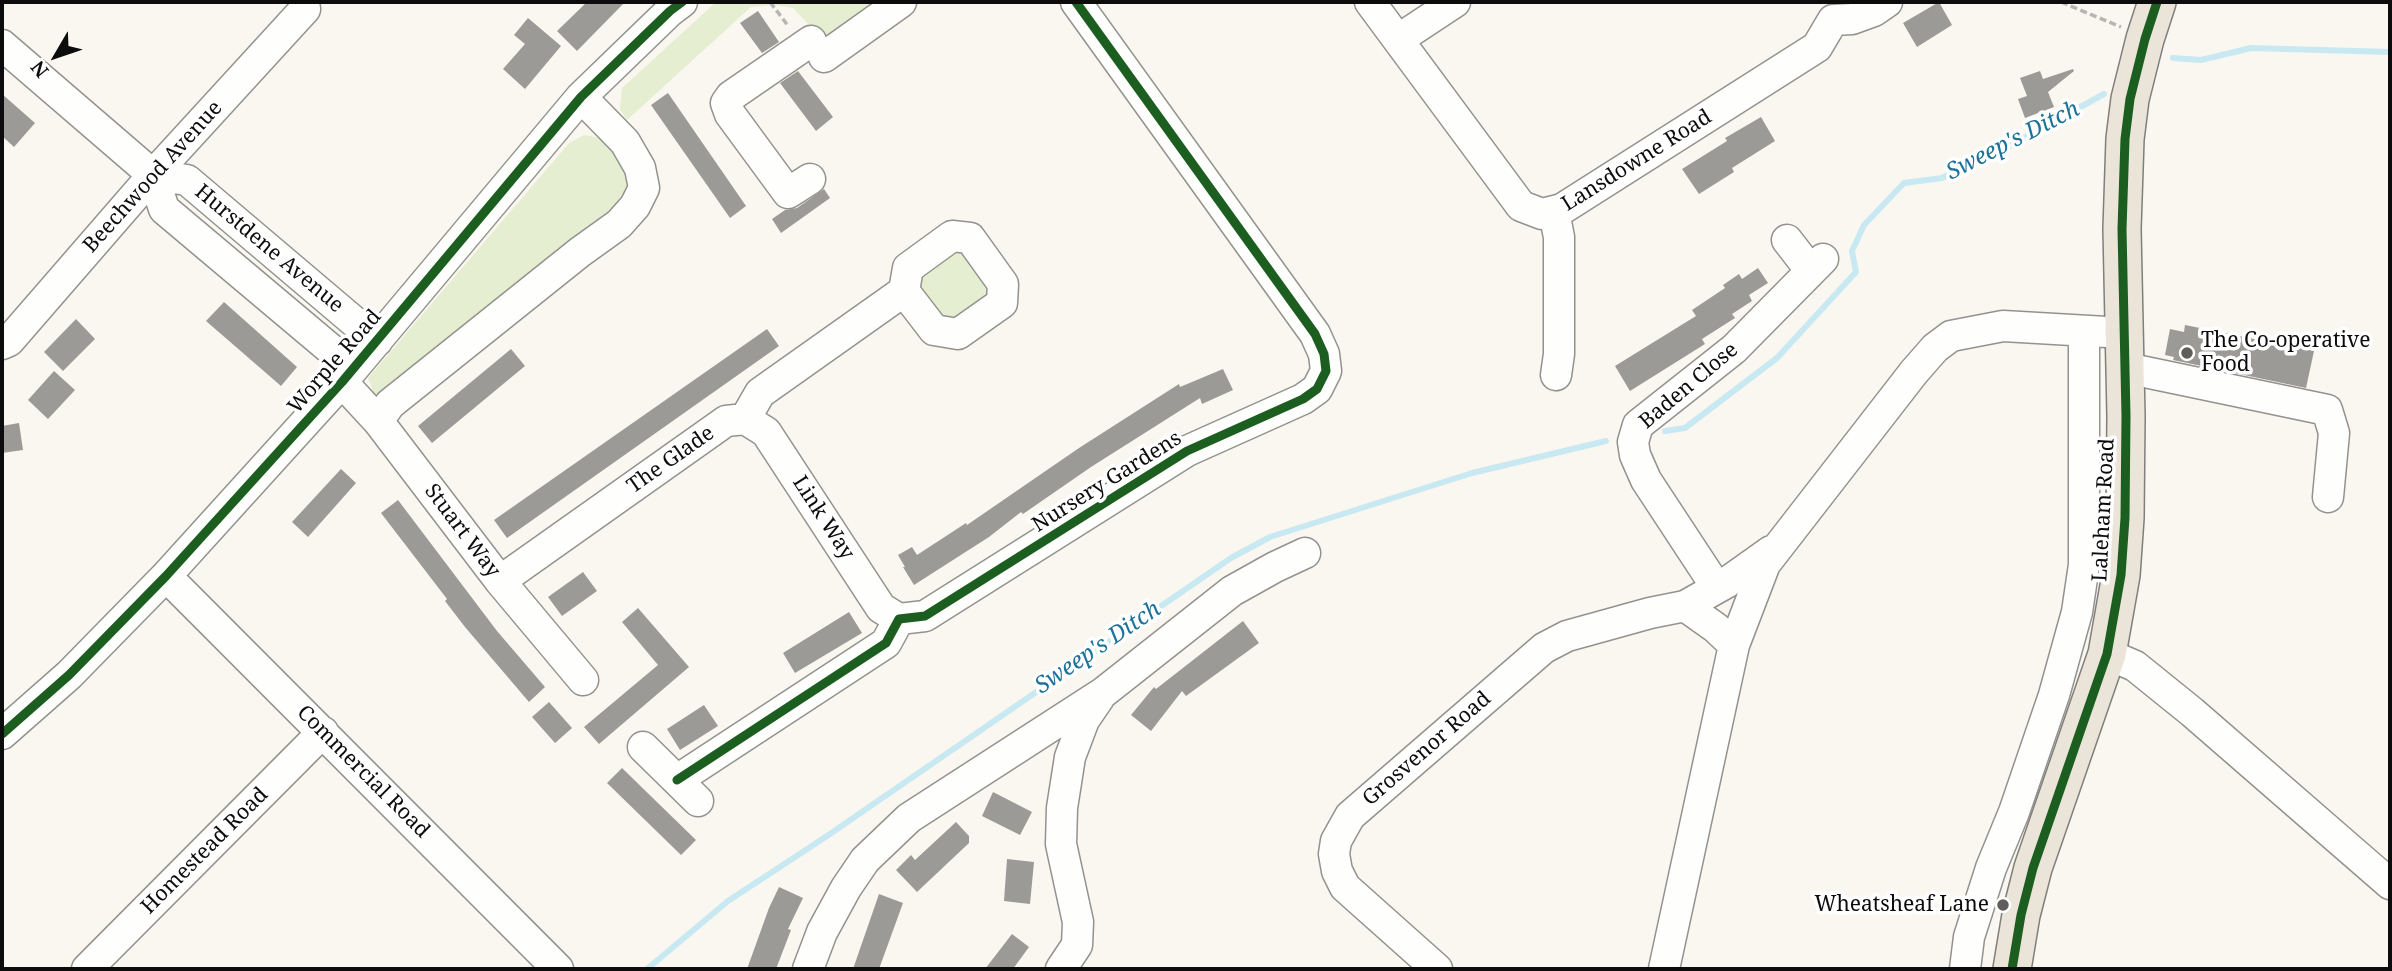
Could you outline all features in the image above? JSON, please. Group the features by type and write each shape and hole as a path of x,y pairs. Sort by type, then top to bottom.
{"main road":[{"name":"Laleham Road","path":"2012,969 2021,915 2033,869 2107,654 2121,575 2125,517 2122,229 2125,139 2137,35 2157,2"}],"street":[{"path":"789,193 730,114 726,103 731,96 901,2"},
{"name":"Nursery Gardens","path":"899,619 925,615 1187,451 1303,399 1317,389 1326,371 1324,354 1315,334 1249,246 1076,2"},
{"name":"Lansdowne Road","path":"1370,2 1521,206 1542,214 1554,212 1817,47 1832,11 1852,19 1874,11 1887,2"},
{"path":"1399,39 1455,2"},
{"name":"Worple Road","path":"2,734 69,676 166,576 377,341 581,97 671,5"},
{"name":"Beechwood Avenue","path":"2,344 9,341 304,6"},
{"path":"2,44 153,175"},
{"path":"378,421 390,404 619,224 635,206 644,188 640,168 625,142 581,97"},
{"name":"Hurstdene Avenue","path":"347,375 164,209 153,175 187,180 377,341"},
{"path":"1554,212 1559,237 1559,354 1556,375"},
{"name":"Baden Close","path":"1717,589 1646,480 1633,442 1638,425 1734,349 1817,265 1787,240"},
{"path":"746,419 760,393 904,291"},
{"name":"Grosvenor Road","path":"1664,969 1734,645 1765,564 1935,348 1951,337 2003,326 2084,331 2125,351 2327,410 2334,433 2328,497"},
{"name":"Laleham Road","path":"1965,969 1969,937 1987,879 2014,812 2054,695 2077,612 2084,565 2084,331"},
{"name":"Stuart Way","path":"347,375 378,421 500,581 583,680"},
{"name":"Link Way","path":"746,419 766,432 881,608 899,619"},
{"name":"The Glade","path":"500,581 726,421 746,419"},
{"name":"Grosvenor Road","path":"1437,969 1345,887 1334,854 1336,841 1350,816 1544,648 1567,636 1650,612 1685,606 1717,589 1780,544"},
{"path":"808,969 822,932 846,888 865,860 909,818 1104,692 1232,591 1294,567"},
{"name":"Commercial Road","path":"166,576 558,969"},
{"path":"1685,606 1734,645"},
{"path":"677,780 886,643 899,619"},
{"path":"2107,654 2136,666 2390,884"},
{"path":"1061,969 1077,946 1078,922 1061,844 1062,808 1070,757 1084,720 1104,692"},
{"name":"Homestead Road","path":"87,969 323,732"},
{"path":"643,747 698,802"},
{"path":"1013,751 1037,747 1057,757 1067,776"}],"path":[{"path":"770,2 790,30 817,48"},
{"path":"2061,2 2137,35"}],"green space":[{"path":"716,2 898,2 825,42 793,8 775,5 751,7 627,120 620,109 622,88"},
{"path":"584,135 600,138 633,175 628,206 388,397 374,394 368,378 569,143"},
{"path":"949,247 970,251 993,283 989,303 958,325 937,320 914,290 914,276"}],"building":[{"path":"587,2 625,2 577,51 557,31"},
{"path":"1939,2 1952,25 1917,47 1903,23"},
{"path":"758,11 779,42 762,53 740,23"},
{"path":"528,18 561,46 525,89 503,69 525,44 514,35"},
{"path":"2073,69 2074,71 2048,92 2054,107 2025,118 2018,99 2027,96 2020,78 2040,71 2043,79"},
{"path":"798,71 833,117 816,131 780,83"},
{"path":"668,93 746,206 730,218 651,105"},
{"path":"2,94 35,123 14,147 2,136"},
{"path":"1761,117 1775,141 1732,168 1734,172 1699,194 1682,169 1727,141 1725,138"},
{"path":"824,189 830,198 781,233 772,219 785,210 797,208"},
{"path":"1758,268 1768,283 1749,295 1752,301 1732,314 1735,318 1702,339 1705,344 1630,391 1615,366 1696,316 1692,310 1725,288 1723,285 1739,274 1742,279"},
{"path":"224,302 297,367 281,386 206,321"},
{"path":"76,319 95,339 63,371 44,352"},
{"path":"2185,325 2314,351 2306,388 2173,360 2174,357 2165,355 2170,329 2184,332"},
{"path":"767,329 779,346 507,538 494,520"},
{"path":"511,349 525,366 432,443 418,426"},
{"path":"1223,369 1233,390 1202,404 1200,398 1023,514 1021,512 989,537 914,585 898,555 912,547 917,555 966,523 967,525 1179,384 1180,387"},
{"path":"54,371 75,390 48,419 28,400"},
{"path":"19,423 23,450 2,453 2,426"},
{"path":"341,469 356,483 308,537 292,522"},
{"path":"398,500 497,631 545,687 529,702 465,627 445,601 447,599 381,513"},
{"path":"583,572 597,591 562,616 548,597"},
{"path":"638,608 689,667 599,744 584,727 658,665 622,622"},
{"path":"849,612 862,633 795,673 783,653"},
{"path":"1243,621 1259,643 1186,696 1182,691 1151,731 1131,715 1154,687 1156,689"},
{"path":"549,702 572,728 555,743 532,717"},
{"path":"704,705 718,726 680,750 667,729"},
{"path":"622,768 696,840 681,855 607,783"},
{"path":"993,792 1032,812 1020,835 982,816"},
{"path":"956,822 969,836 969,843 917,892 896,870 911,855 915,860"},
{"path":"1007,859 1034,862 1030,904 1004,901"},
{"path":"779,887 803,898 788,929 791,930 776,969 747,969 769,908"},
{"path":"879,894 903,903 879,969 853,969"},
{"path":"1012,934 1029,947 1013,969 985,969"}],"waterway":[{"name":"Sweep's Ditch","path":"2173,58 2201,60 2251,48 2390,52"},
{"name":"Sweep's Ditch","path":"1665,431 1685,428 1777,358 1856,272 1852,251 1864,225 1904,183 1942,178 2008,147 2104,94"},
{"name":"Sweep's Ditch","path":"647,969 728,901 1231,558 1270,537 1472,473 1606,441"}],"cycle path":[{"path":"2,734 69,675 166,576 342,382 581,97 682,2"},
{"path":"677,780 886,643 899,619 925,616 1187,451 1303,399 1317,389 1326,371 1324,354 1315,334 1076,2"},
{"path":"2012,969 2021,915 2033,868 2107,654 2121,575 2125,518 2126,416 2122,229 2125,139 2130,99 2157,2"}],"place":[{"name":"The Co-operative Food","path":"2187,353"},
{"name":"Wheatsheaf Lane","path":"2003,905"}]}
